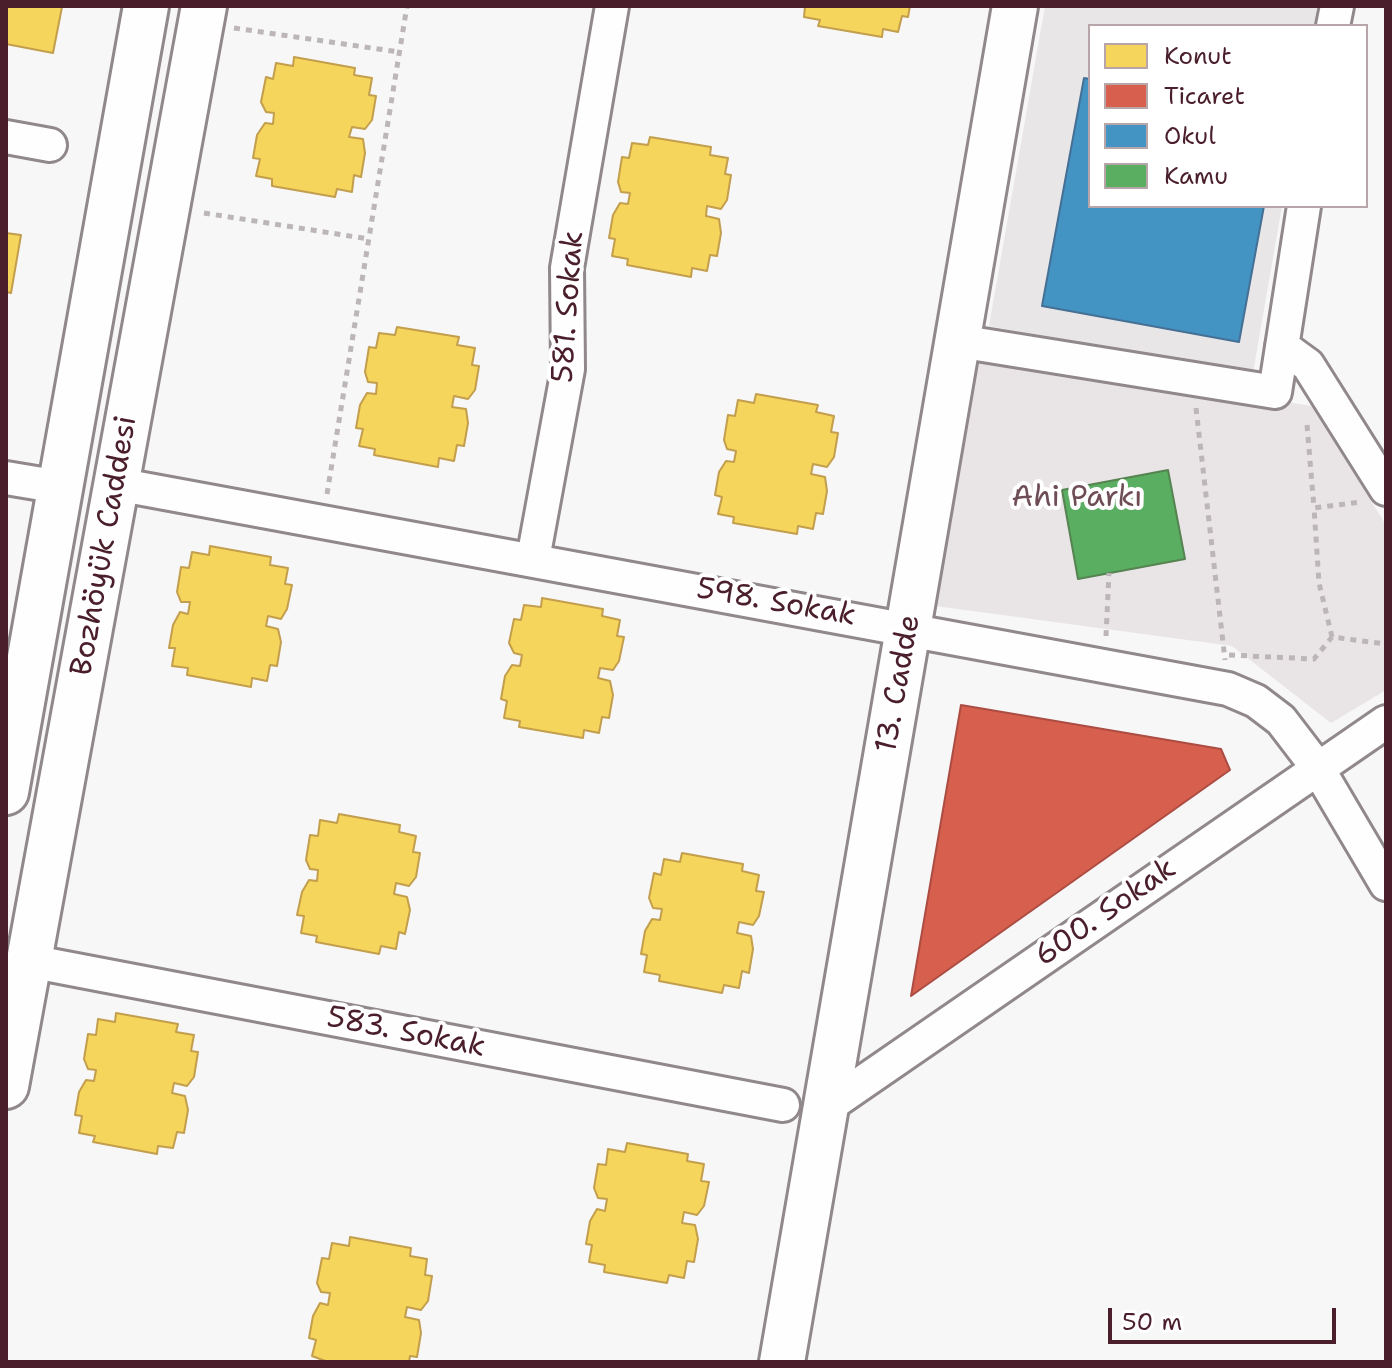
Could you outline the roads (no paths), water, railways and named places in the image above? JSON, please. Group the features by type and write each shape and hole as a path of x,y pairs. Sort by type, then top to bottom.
{"main road":[{"name":"Bozhöyük Caddesi","path":"6,792 146,6"},
{"name":"13. Cadde","path":"782,1362 1015,6"},
{"name":"Bozhöyük Caddesi","path":"6,1086 202,14"}],"street":[{"name":"581. Sokak","path":"533,559 568,369 567,268 612,6"},
{"path":"6,137 50,145"},
{"path":"958,341 1275,392 1304,208"},
{"path":"1282,346 1308,365 1379,495"},
{"path":"6,478 60,487"},
{"name":"598. Sokak","path":"116,484 1228,689 1256,701 1281,720 1317,767 1386,884"},
{"name":"600. Sokak","path":"827,1107 1386,722"},
{"name":"583. Sokak","path":"29,961 783,1105"}],"park label":[{"name":"Ahi Parkı","path":"1077,498"}]}
